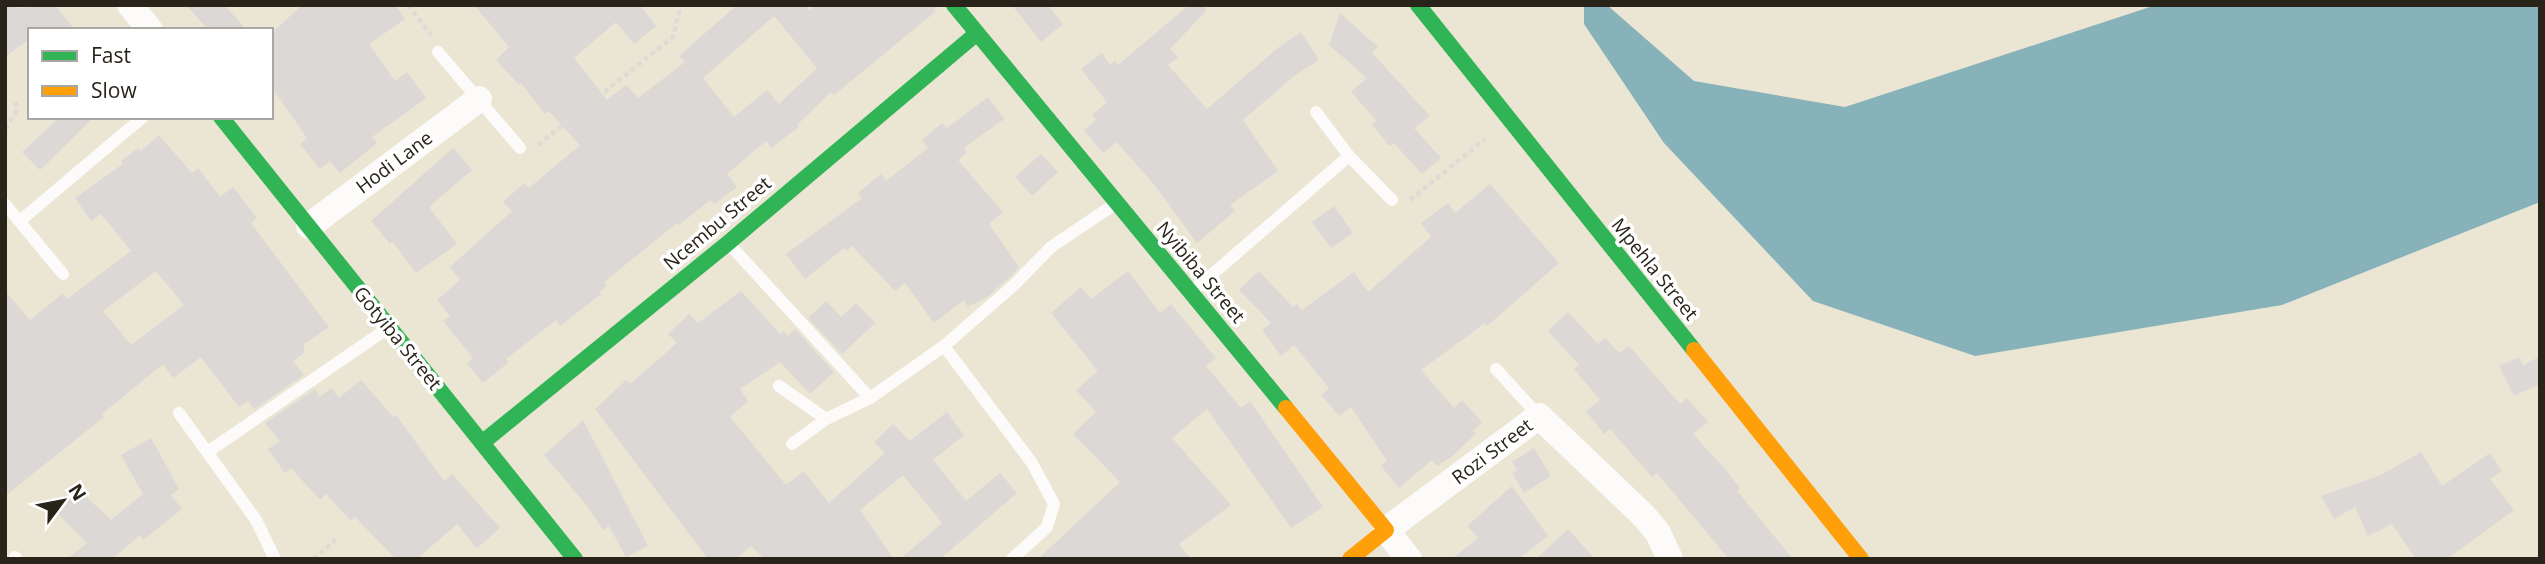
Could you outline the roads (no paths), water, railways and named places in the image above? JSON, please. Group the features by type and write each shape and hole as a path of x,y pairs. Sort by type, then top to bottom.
{"street":[{"path":"130,5 148,28"},
{"name":"Nyibiba Street","path":"954,5 1386,530"},
{"name":"Mpehla Street","path":"1418,5 1861,559"},
{"name":"Ncembu Street","path":"482,442 728,243 976,34"},
{"name":"Hodi Lane","path":"309,226 479,99"},
{"name":"Gotyiba Street","path":"223,119 575,559"},
{"name":"Rozi Street","path":"1386,530 1539,416 1643,516 1658,533 1670,559"},
{"path":"1350,559 1386,530 1409,559"}],"lane":[{"path":"438,52 520,148"},
{"path":"1317,112 1349,156 1392,200"},
{"path":"22,220 141,119"},
{"path":"1192,292 1349,156"},
{"path":"792,444 826,419 870,398 944,346 1014,285 1051,247 1115,203"},
{"path":"5,204 22,220 63,274"},
{"path":"728,243 870,398"},
{"path":"209,450 388,328"},
{"path":"944,346 1032,463 1054,504 1047,527 1012,559"},
{"path":"1496,369 1539,416"},
{"path":"779,386 826,419"},
{"path":"180,413 209,450 256,520 275,559"}],"water":[{"path":"1584,5 1607,5 1694,81 1845,107 2156,5 2540,5 2540,202 2282,305 1975,356 1813,301 1664,143 1584,24"}]}
